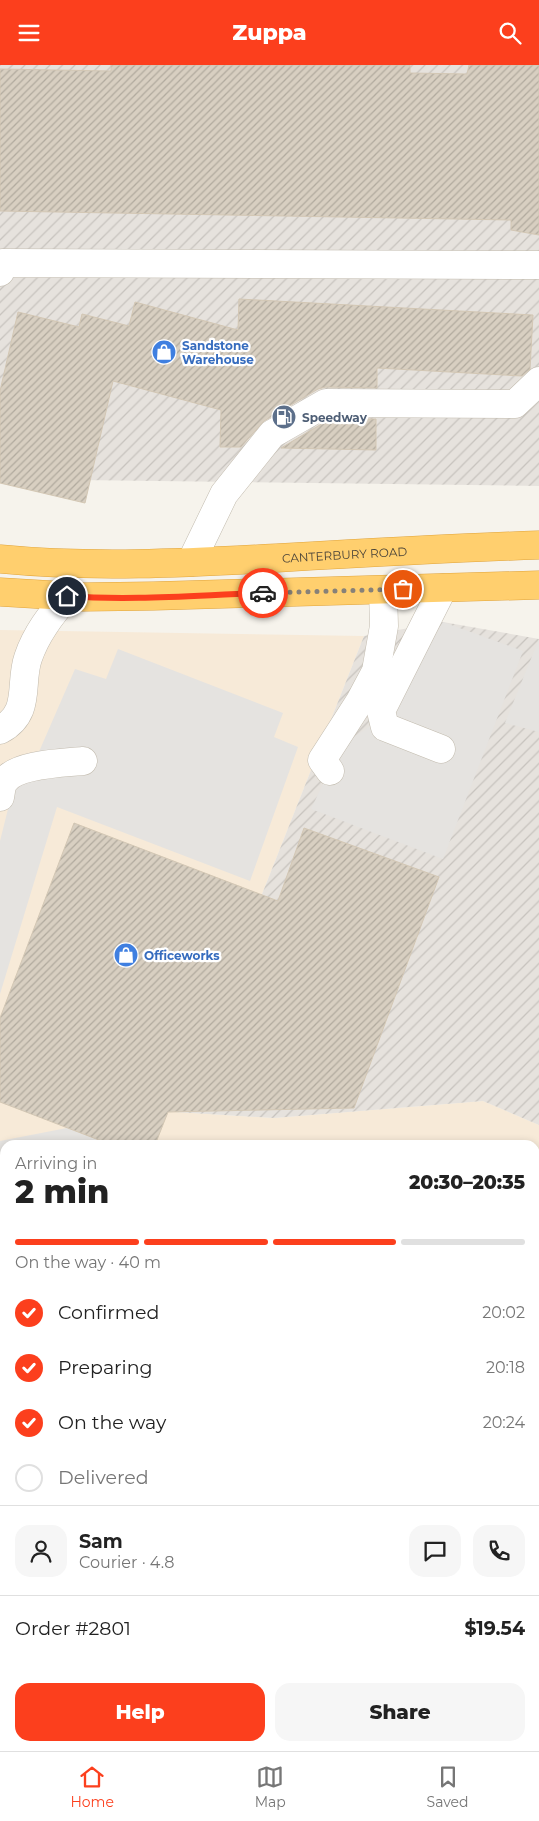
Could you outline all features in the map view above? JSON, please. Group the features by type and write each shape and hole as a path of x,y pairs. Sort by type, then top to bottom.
{"highway":[{"name":"CANTERBURY ROAD","path":"0,559 33,563 104,565 539,545"},
{"path":"0,592 84,597 539,585"}],"lane":[{"path":"0,272 2,263 539,265"},
{"path":"191,562 224,494 272,434 326,403 515,404 539,381"},
{"path":"441,749 385,727 381,711 443,588"},
{"path":"330,771 322,760 360,701 376,671 384,626 383,589"},
{"path":"0,730 15,717 20,708 24,693 28,659 45,622 67,596"},
{"path":"1,786 18,771 29,767 83,761"}],"shaded area":[{"path":"0,65 539,65 539,486 0,479"},
{"path":"443,622 539,639 539,1125 483,1101 274,1118 176,1112 364,636"},
{"path":"443,622 523,651 443,859 311,809 342,745 394,710"},
{"path":"0,630 364,636 176,1112 274,1118 483,1101 539,1125 539,1140 0,1140"},
{"path":"539,639 539,732 505,723"},
{"path":"118,649 283,713 274,737 298,747 250,881 57,807 0,994 0,841 13,789 38,754 75,669 106,679"},
{"path":"67,1128 99,1140 5,1140"}],"building":[{"path":"111,65 410,65 410,73 467,74 469,65 539,65 539,235 511,230 511,220 0,211 0,69 111,71"},
{"path":"239,299 533,315 530,369 522,376 377,368 377,388 326,387 318,389 264,421 241,447 220,447 221,410 113,381 85,503 0,483 0,391 18,312 79,327 82,314 129,326 135,302 238,330"},
{"path":"330,419 376,419 376,450 281,448"},
{"path":"74,823 278,901 304,828 439,877 354,1108 168,1112 157,1140 99,1140 0,1102 0,1018"}],"way so far":[{"path":"263,593 403,589"}],"place":[{"name":"Sandstone Warehouse","path":"164,352"},
{"name":"Speedway","path":"284,417"},
{"name":"Officeworks","path":"126,955"}],"route":[{"path":"67,596 263,593"}]}
